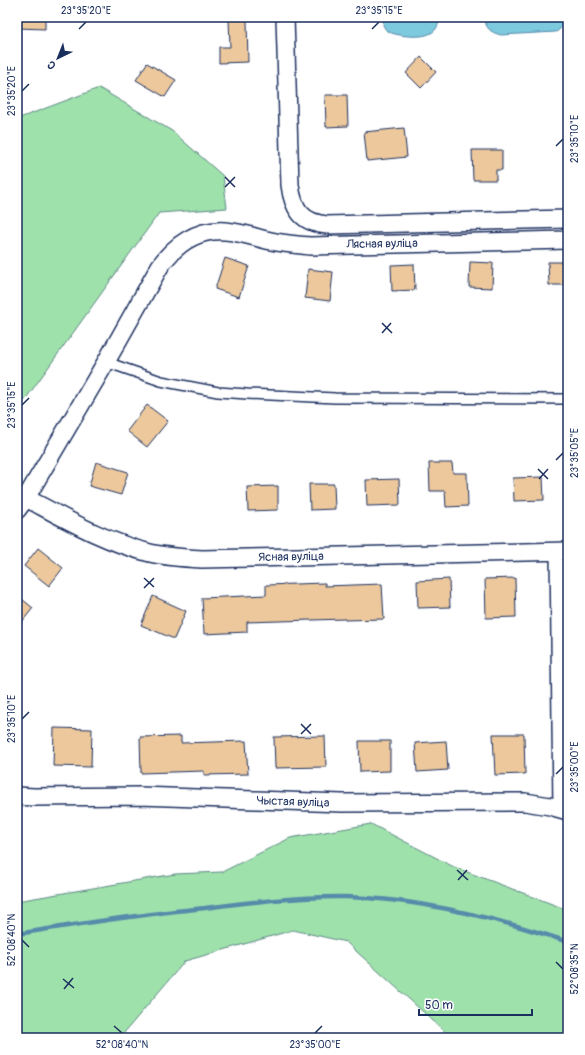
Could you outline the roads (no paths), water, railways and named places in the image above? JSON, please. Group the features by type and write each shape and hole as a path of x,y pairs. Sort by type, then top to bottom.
{"street":[{"name":"Лясная вуліца","path":"285,17 290,186 293,203 304,218 312,222 327,225 568,219"},
{"name":"Лясная вуліца","path":"106,362 160,266 168,255 188,239 198,234 211,231 225,231 278,242 310,246 568,240"},
{"path":"21,504 106,362"},
{"name":"Ясная вуліца","path":"21,504 72,523 114,542 151,553 184,558 202,559 564,552"},
{"path":"564,552 565,810"},
{"name":"Чыстая вуліца","path":"17,796 140,796 342,803 513,802 538,803 565,810"}],"lane":[{"path":"106,362 161,381 218,392 240,394 335,398 568,399"}],"water":[{"path":"385,17 440,17 439,22 433,32 427,35 415,36 402,35 387,31 383,25"},
{"path":"484,17 565,17 563,26 556,32 501,35 489,29"}],"waterway":[{"path":"17,934 168,912 294,898 347,897 403,902 459,911 514,925 568,942"}]}
